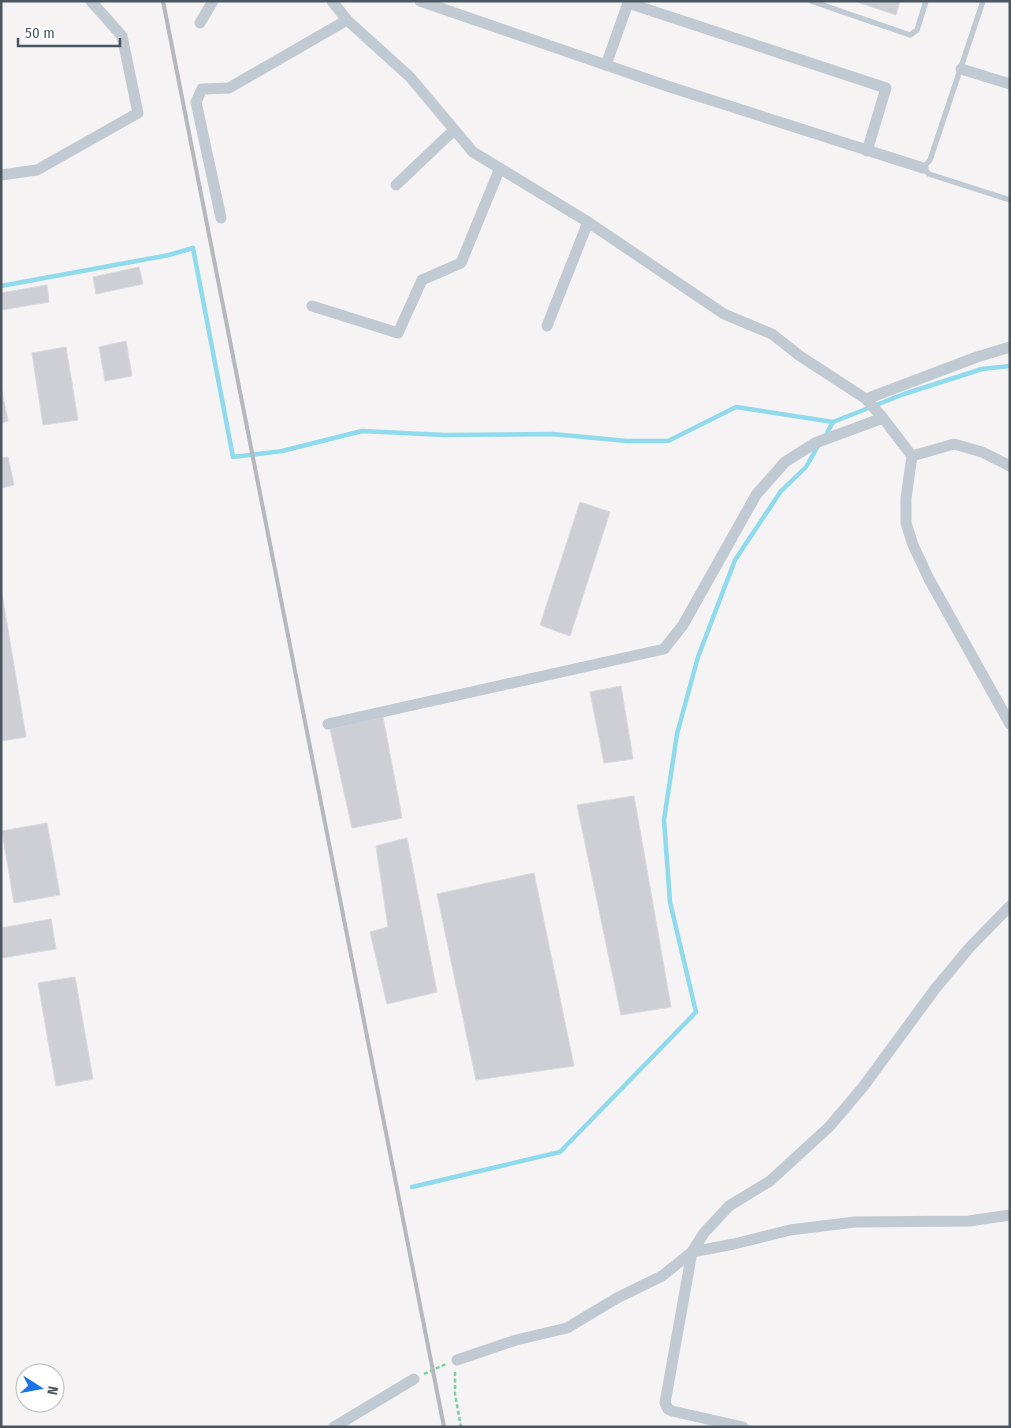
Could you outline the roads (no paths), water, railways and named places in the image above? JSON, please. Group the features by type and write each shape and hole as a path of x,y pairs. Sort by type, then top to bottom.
{"street":[{"path":"1,176 37,170 138,113 122,36 91,1"},
{"path":"200,23 213,1"},
{"path":"332,1 348,20 410,77 473,152 588,222 724,314 772,334 800,356 866,400 883,418 912,456 906,498 906,523 913,546 929,579 1010,724"},
{"path":"420,1 606,65 923,168"},
{"path":"606,65 628,3 886,88 866,151"},
{"path":"221,218 196,102 202,89 229,88 348,20"},
{"path":"961,69 1010,84"},
{"path":"396,185 454,130"},
{"path":"312,306 398,333 422,280 461,263 500,168"},
{"path":"547,326 588,222"},
{"path":"866,400 977,357 1010,347"},
{"path":"328,724 664,649 683,625 756,495 785,462 816,443 883,418"},
{"path":"912,456 954,444 982,452 1010,466"},
{"path":"457,1360 516,1340 568,1328 616,1298 662,1276 692,1252 704,1233 729,1206 770,1181 829,1126 863,1087 930,996 970,947 1010,906"},
{"path":"692,1252 790,1230 855,1222 969,1221 1010,1215"},
{"path":"692,1252 665,1403 668,1409 672,1411 743,1427"},
{"path":"334,1427 396,1388 414,1379"}],"lane":[{"path":"811,1 910,35 917,30 926,1"},
{"path":"984,1 930,160 923,168 929,174 1010,200"}],"waterway":[{"path":"1,286 169,255 193,248 233,457 282,451 362,431 444,435 552,434 627,441 668,441 736,407 833,422 904,394 982,369 1010,366"},
{"path":"824,438 833,422"},
{"path":"412,1187 560,1152 696,1012 670,902 664,820 677,734 698,657 735,560 781,491 806,467 819,444"}],"railway":[{"path":"163,1 444,1427"}]}
